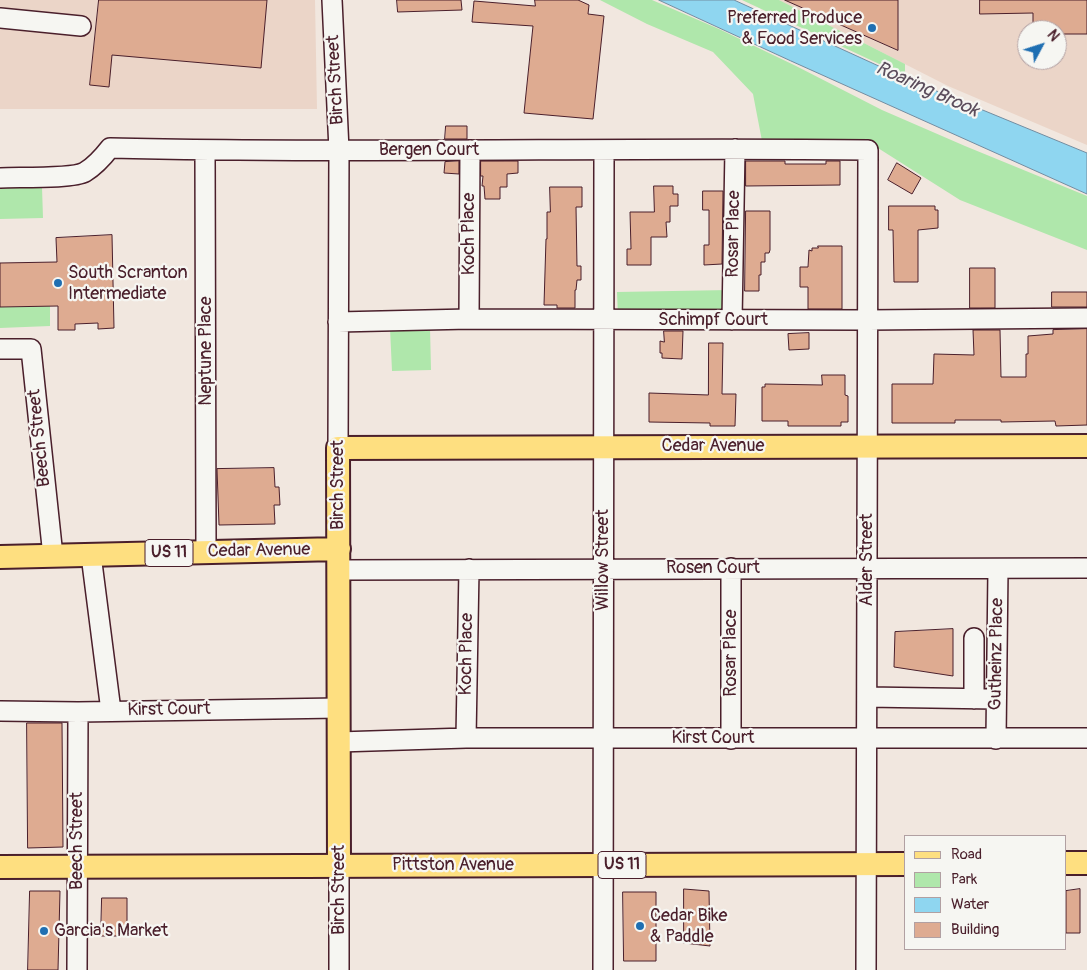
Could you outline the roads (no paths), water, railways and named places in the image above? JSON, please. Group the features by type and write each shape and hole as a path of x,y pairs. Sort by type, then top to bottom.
{"main road":[{"name":"Cedar Avenue","path":"338,448 1087,446"},
{"name":"Birch Street","path":"338,448 339,866"},
{"name":"Cedar Avenue","path":"0,557 206,551 339,559"},
{"path":"1067,863 1087,863"},
{"name":"Pittston Avenue","path":"0,867 904,864"}],"street":[{"name":"Birch Street","path":"332,0 339,150 338,448"},
{"path":"0,18 81,26"},
{"name":"Bergen Court","path":"0,178 69,176 84,173 100,160 110,148 205,150 604,150 735,148 868,150"},
{"name":"Rosar Place","path":"732,320 735,148"},
{"name":"Neptune Place","path":"205,150 206,551"},
{"name":"Koch Place","path":"468,319 470,150"},
{"name":"Willow Street","path":"602,970 604,150"},
{"name":"Alder Street","path":"866,970 868,150"},
{"name":"Schimpf Court","path":"338,322 468,319 868,320 1087,318"},
{"name":"Beech Street","path":"0,349 31,350 54,556"},
{"path":"91,555 111,711"},
{"name":"Rosen Court","path":"339,559 469,569 1087,568"},
{"name":"Rosar Place","path":"731,568 731,739"},
{"name":"Koch Place","path":"466,738 469,569"},
{"name":"Gutheinz Place","path":"996,739 998,569"},
{"path":"974,638 974,698"},
{"path":"867,697 996,699"},
{"name":"Kirst Court","path":"0,711 78,712 339,708"},
{"name":"Beech Street","path":"77,970 78,712"},
{"name":"Kirst Court","path":"339,742 466,738 603,737 731,739 1087,738"},
{"name":"Birch Street","path":"339,866 339,970"}],"water":[{"name":"Roaring Brook","path":"659,0 734,0 905,78 1087,153 1087,194 791,61"}],"place":[{"name":"Preferred Produce & Food Services","path":"872,28"},
{"name":"South Scranton Intermediate","path":"58,283"},
{"name":"Cedar Bike & Paddle","path":"640,926"},
{"name":"Garcia's Market","path":"44,931"}]}
